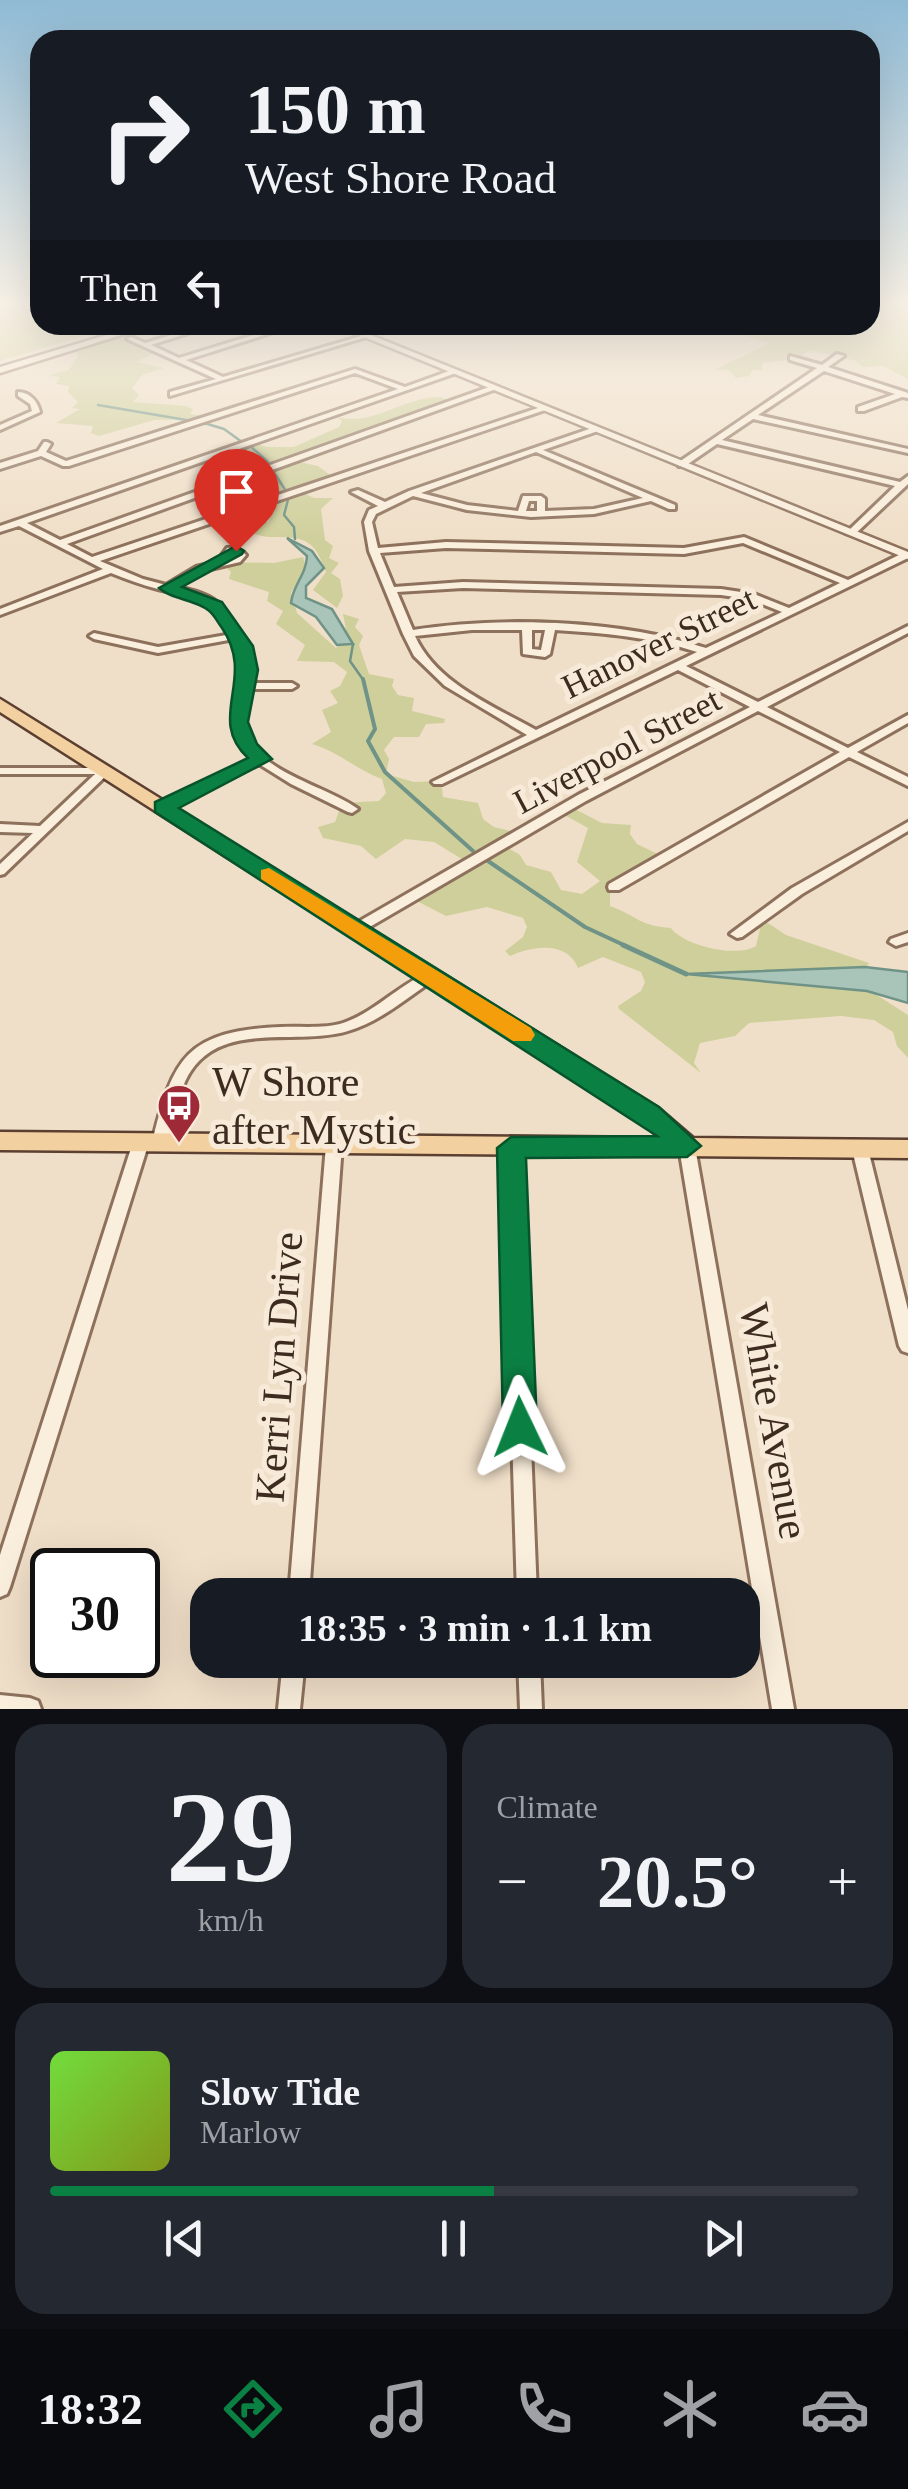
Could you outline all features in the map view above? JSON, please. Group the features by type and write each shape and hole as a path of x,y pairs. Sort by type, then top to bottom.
{"main road":[{"path":"0,704 650,1114 687,1146"},
{"path":"0,1141 908,1149"}],"street":[{"path":"173,394 206,384"},
{"path":"0,466 44,448 66,464 315,384"},
{"path":"390,384 402,388"},
{"path":"0,530 416,384"},
{"path":"484,384 907,555"},
{"path":"682,464 800,384"},
{"path":"870,384 905,395"},
{"path":"60,543 495,388"},
{"path":"0,428 36,412 31,400 21,394"},
{"path":"861,410 905,395"},
{"path":"95,559 544,409"},
{"path":"754,417 908,452"},
{"path":"534,734 439,676 418,654 374,551 368,522 372,512 412,493 595,429"},
{"path":"719,442 904,482"},
{"path":"537,450 672,506"},
{"path":"850,533 904,482"},
{"path":"356,492 386,506"},
{"path":"412,493 457,507 541,511 608,510 650,498"},
{"path":"19,522 112,569 216,606 248,654 237,714 240,732 261,759 352,809"},
{"path":"374,551 446,545 684,551 752,542 848,583"},
{"name":"Hanover Street","path":"438,782 907,555"},
{"path":"168,588 221,560"},
{"path":"0,612 112,569"},
{"path":"390,590 463,585 721,592 751,596 789,611"},
{"path":"408,634 449,628 658,635 704,651"},
{"name":"Liverpool Street","path":"356,928 462,864 908,629"},
{"path":"527,630 526,652 534,655 546,654 550,630"},
{"path":"94,636 158,650 236,636"},
{"path":"676,665 908,782"},
{"path":"243,686 292,686"},
{"path":"614,887 908,718"},
{"path":"163,807 261,759"},
{"path":"0,772 106,771"},
{"path":"0,871 106,771"},
{"path":"737,934 797,892 908,826"},
{"path":"0,828 42,830"},
{"path":"0,1587 150,1143 193,1054 205,1046 249,1033 347,1027 430,976"},
{"name":"Kerri Lyn Drive","path":"300,1578 334,1145"},
{"name":"White Avenue","path":"687,1146 783,1709"},
{"path":"511,1148 525,1578"},
{"path":"860,1148 908,1346"},
{"path":"290,1709 293,1678"},
{"path":"530,1678 531,1709"},
{"path":"0,1706 30,1709"}],"green space":[{"path":"56,384 135,384 132,388 139,395 133,402 186,406 193,409 190,414 204,416 154,420 99,436 91,433 93,426 56,423 80,409 72,408 78,402 68,392 69,386"},
{"path":"441,397 453,402 295,461 318,466 334,478 299,491 314,498 333,498 321,509 325,540 333,546 329,558 339,563 331,573 340,579 343,596 337,608 313,590 326,572 312,546 299,539 238,530 239,525 268,522 273,511 241,500 257,489 239,480 256,472 215,454 252,442 267,447 294,447 339,427 342,421 337,417 364,418 414,401"},
{"path":"303,557 306,567 291,593 297,613 336,648 348,639 343,614 359,619 355,627 363,636 359,645 369,674 394,679 392,686 398,695 414,698 412,711 445,719 444,723 426,724 419,737 394,737 384,750 389,759 386,774 414,782 441,781 443,797 478,803 483,819 494,827 518,833 501,844 520,855 526,865 551,872 561,890 582,894 600,881 577,862 588,828 559,812 569,806 602,823 631,825 630,834 637,844 666,858 610,891 610,906 644,923 671,928 699,945 724,950 756,946 760,929 756,923 762,919 786,935 869,963 858,983 908,1015 908,1058 897,1046 893,1032 874,1020 841,1016 749,1023 735,1036 700,1043 694,1063 701,1073 619,1009 641,991 645,982 641,972 603,957 578,968 573,959 557,949 528,950 510,956 505,951 523,937 527,927 523,918 487,907 446,916 409,897 465,861 434,842 405,839 376,859 361,846 323,838 318,827 335,822 342,803 379,801 386,793 382,779 312,744 331,732 322,710 338,703 330,691 340,686 347,672 334,662 297,661 305,645 276,624 283,611 267,601 269,592 229,579 231,572 221,562 274,563"}],"shaded area":[{"path":"287,538 312,551 324,568 306,586 306,598 332,609 353,644 337,645 316,617 291,603 307,556"},
{"path":"865,967 908,972 908,1003 867,991 686,974"}],"waterway":[{"path":"98,405 192,421"},
{"path":"201,422 224,429 242,442"},
{"path":"249,445 267,461 289,496 284,515 294,527 295,539"},
{"path":"353,644 350,661 363,680"},
{"path":"363,680 375,729 368,741 385,772 473,851"},
{"path":"485,859 585,927 628,947"},
{"path":"623,945 686,974"}],"slow traffic":[{"path":"269,875 522,1035"}],"place":[{"name":"W Shore after Mystic","path":"179,1144"}],"route":[{"path":"236,551 230,550 221,560 168,588 216,606 244,646 248,670 238,722 247,746 261,759 163,807 650,1114 687,1146 511,1148 520,1427"}]}
